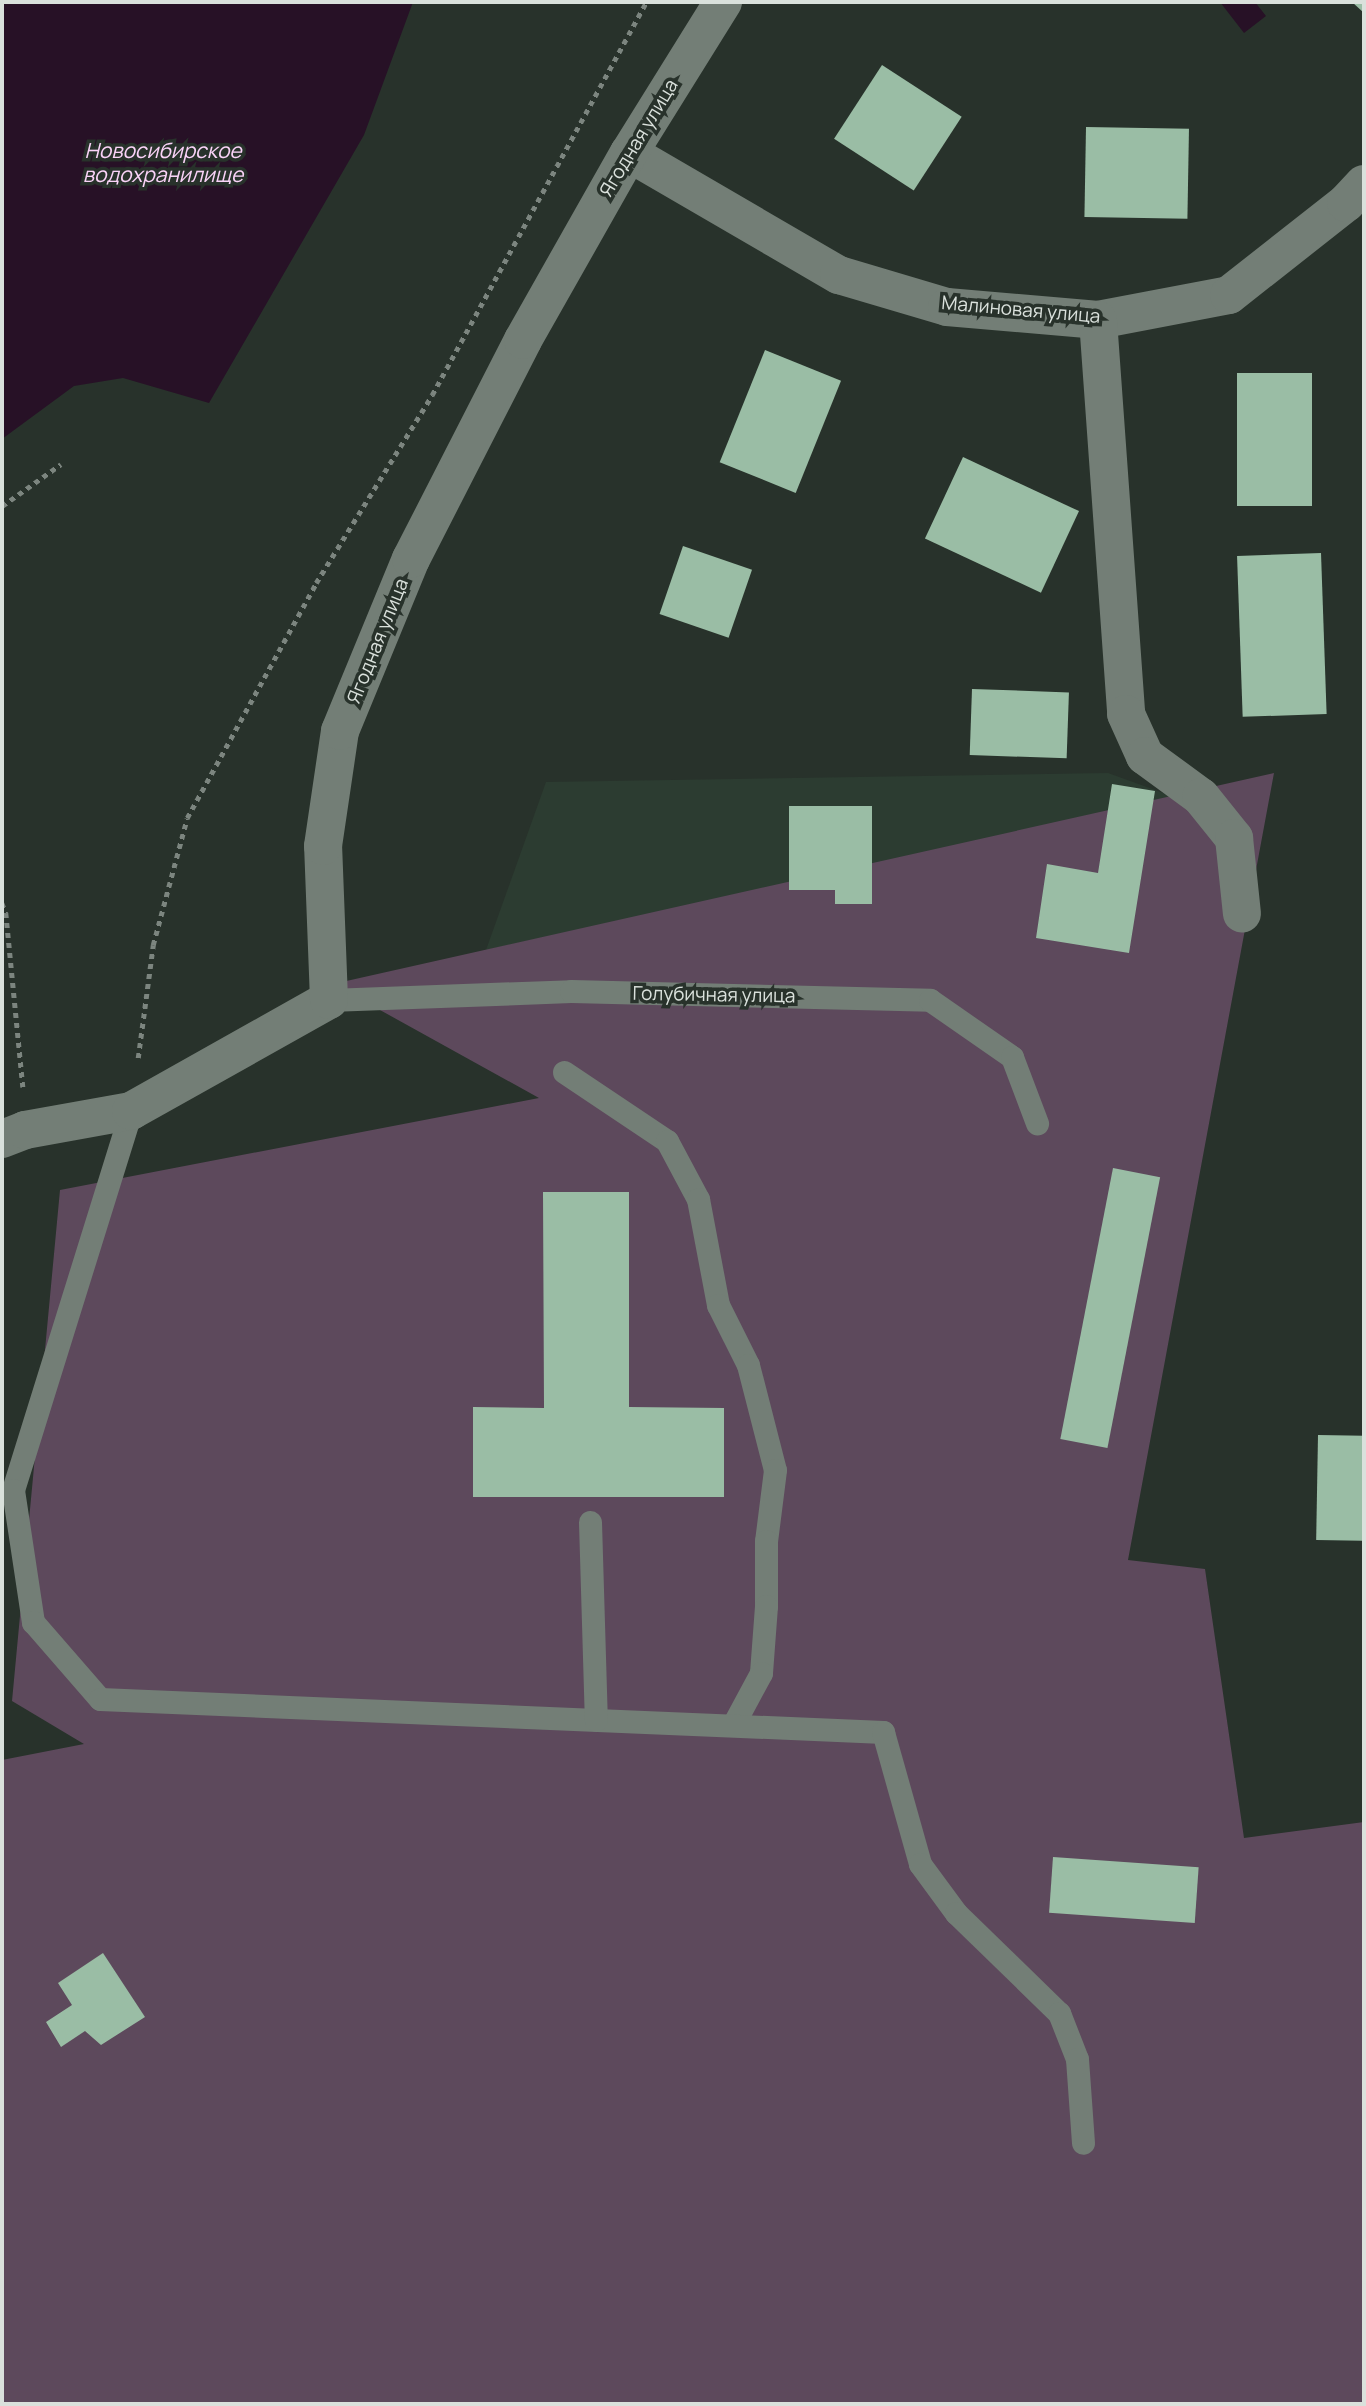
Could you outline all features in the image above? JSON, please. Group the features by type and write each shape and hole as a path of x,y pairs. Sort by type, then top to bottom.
{"street":[{"name":"Ягодная улица","path":"329,1000 323,846 340,732 411,559 523,340 629,153 723,2"},
{"name":"Малиновая улица","path":"629,153 839,275 947,307 1098,320 1229,295 1346,203 1364,184"},
{"path":"1098,320 1126,714 1145,756 1201,797 1234,838 1242,914"},
{"path":"13,1134 131,1111 329,1000"}],"lane":[{"name":"Голубичная улица","path":"329,1000 571,991 930,1000 1012,1057 1037,1124"},
{"path":"564,1072 667,1141 698,1199 718,1305 748,1365 775,1469 766,1541 766,1606 761,1673 733,1725"},
{"path":"131,1111 13,1490 33,1622 100,1699 883,1732 920,1864 956,1913 1059,2013 1077,2059 1083,2143"},
{"path":"590,1522 596,1720"}],"path":[{"path":"131,1111 153,945 187,818 316,583 432,395 646,2"},
{"path":"2,506 61,464"},
{"path":"2,903 6,913 21,1046 13,1134"}],"shaded area":[{"path":"1108,773 1180,799 486,950 546,782"},
{"path":"1274,773 1128,1560 1205,1569 1244,1838 1364,1822 1364,2404 2,2404 2,1760 84,1744 12,1701 60,1190 539,1098 333,984"}],"water":[{"name":"Новосибирское водохранилище","path":"2,2 413,2 364,135 209,403 123,378 74,386 2,439"},
{"path":"1220,2 1255,2 1266,16 1244,33"}],"building":[{"path":"1352,2 1364,2 1364,13"},
{"path":"882,65 962,117 914,191 834,139"},
{"path":"1086,127 1189,129 1187,219 1084,217"},
{"path":"765,350 841,381 796,493 720,462"},
{"path":"1237,373 1312,373 1312,506 1237,506"},
{"path":"963,457 1079,511 1041,593 925,539"},
{"path":"683,546 752,570 729,638 660,614"},
{"path":"1321,553 1327,714 1243,717 1237,556"},
{"path":"972,689 1069,692 1067,758 970,755"},
{"path":"1112,784 1155,791 1129,953 1036,938 1047,864 1098,873"},
{"path":"789,806 872,806 872,904 835,904 835,890 789,890"},
{"path":"1113,1168 1160,1177 1107,1448 1060,1439"},
{"path":"543,1192 629,1192 629,1407 724,1408 724,1497 473,1497 473,1407 544,1408"},
{"path":"1318,1435 1364,1436 1362,1541 1316,1540"},
{"path":"1053,1857 1199,1867 1195,1923 1049,1913"},
{"path":"103,1953 145,2017 101,2045 85,2031 61,2047 46,2022 72,2005 58,1983"}]}
